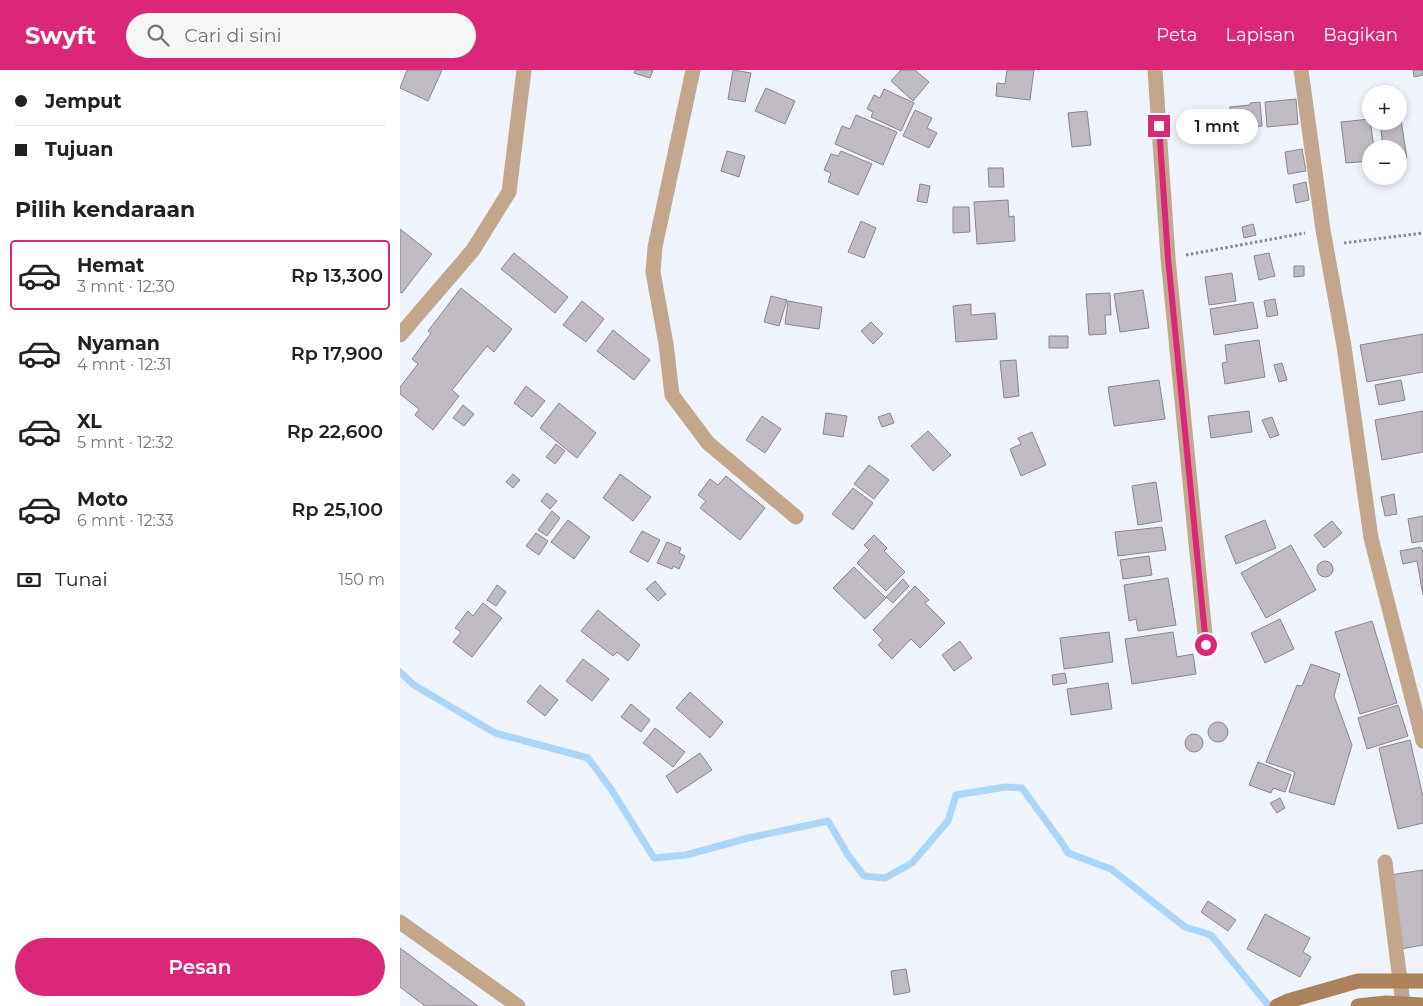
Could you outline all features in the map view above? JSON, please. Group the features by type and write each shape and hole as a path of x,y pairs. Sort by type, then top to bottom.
{"main road":[{"path":"1283,1004 1358,982 1423,981"},
{"path":"1358,1006 1386,1003 1423,1004"}],"street":[{"path":"400,335 473,250 509,192 524,70"},
{"path":"693,70 654,247 652,272 666,344 672,395 708,443 796,518"},
{"path":"1155,70 1168,258 1206,645"},
{"path":"1302,70 1323,230 1344,346 1371,538 1423,741"},
{"path":"1385,862 1403,1004"},
{"path":"400,922 518,1006"}],"path":[{"path":"1168,258 1323,230"},
{"path":"1326,245 1423,234"}],"building":[{"path":"407,70 442,70 428,101 400,88"},
{"path":"635,70 653,70 650,78 634,73"},
{"path":"733,70 751,73 745,102 728,99"},
{"path":"901,70 915,70 929,82 913,101 891,81"},
{"path":"1007,70 1034,70 1030,100 996,96 997,83 1005,84"},
{"path":"1413,70 1423,70 1423,75 1414,77"},
{"path":"766,88 795,101 785,124 755,111"},
{"path":"884,89 914,103 901,131 871,117 873,112 867,109 874,95 880,98"},
{"path":"1296,99 1298,124 1267,127 1265,102"},
{"path":"1260,102 1262,126 1232,129 1230,107"},
{"path":"915,110 932,118 927,128 937,133 929,148 903,136"},
{"path":"1087,111 1091,145 1072,147 1068,113"},
{"path":"856,115 897,132 883,165 835,144 842,126 850,129"},
{"path":"1362,120 1362,130 1371,130 1373,140 1362,140 1362,162 1346,163 1341,122"},
{"path":"1381,130 1403,130 1404,140 1382,140"},
{"path":"1302,149 1306,171 1288,174 1285,152"},
{"path":"727,151 745,156 739,177 721,171"},
{"path":"841,151 872,164 858,195 828,182 831,173 824,170 831,154 838,156"},
{"path":"988,168 1003,168 1004,187 989,187"},
{"path":"1306,182 1309,200 1296,203 1293,185"},
{"path":"920,184 930,186 927,203 917,201"},
{"path":"1008,200 1009,217 1014,216 1015,241 977,244 974,202"},
{"path":"953,207 969,207 970,232 953,233"},
{"path":"861,221 876,228 864,258 848,252"},
{"path":"1253,224 1256,235 1244,238 1242,227"},
{"path":"400,229 432,254 402,293 400,292"},
{"path":"514,253 568,297 555,313 501,269"},
{"path":"1269,253 1275,276 1259,280 1254,256"},
{"path":"1294,266 1304,266 1304,276 1294,277"},
{"path":"1232,273 1236,301 1209,305 1205,277"},
{"path":"461,288 512,329 494,352 487,346 452,390 459,396 433,430 415,415 419,409 400,394 400,387 418,364 412,359 431,333 428,331"},
{"path":"1143,290 1149,328 1120,332 1114,294"},
{"path":"1110,293 1111,315 1105,315 1106,334 1089,335 1086,294"},
{"path":"771,296 787,300 779,326 764,322"},
{"path":"1275,299 1278,315 1267,317 1264,301"},
{"path":"582,301 604,319 586,342 563,325"},
{"path":"788,301 822,307 819,329 785,324"},
{"path":"1253,302 1258,328 1214,335 1210,309"},
{"path":"971,304 971,315 995,313 997,339 956,342 953,306"},
{"path":"871,322 883,334 873,344 861,331"},
{"path":"613,330 650,360 634,380 597,351"},
{"path":"1423,334 1423,372 1367,382 1360,345"},
{"path":"1049,336 1068,336 1068,348 1049,348"},
{"path":"1259,340 1265,377 1225,384 1222,363 1227,362 1225,345"},
{"path":"1016,360 1019,396 1004,398 1000,361"},
{"path":"1282,363 1287,380 1279,382 1274,365"},
{"path":"1159,380 1165,419 1114,426 1108,387"},
{"path":"1401,380 1405,400 1379,405 1375,385"},
{"path":"526,386 545,401 532,417 514,403"},
{"path":"559,403 596,433 577,458 540,428"},
{"path":"463,405 474,414 464,426 453,418"},
{"path":"1249,411 1252,432 1211,438 1208,416"},
{"path":"1423,411 1423,452 1382,460 1375,420"},
{"path":"826,413 847,416 843,437 823,434"},
{"path":"890,413 894,423 882,427 878,417"},
{"path":"762,416 781,429 765,453 746,440"},
{"path":"1272,417 1279,435 1270,438 1262,420"},
{"path":"928,431 951,455 933,471 911,446"},
{"path":"1032,432 1046,465 1021,476 1010,449 1021,444 1018,438"},
{"path":"556,444 565,451 555,464 546,457"},
{"path":"869,465 889,480 874,499 854,484"},
{"path":"513,474 520,480 513,488 506,482"},
{"path":"620,474 651,497 633,521 603,498"},
{"path":"726,476 765,508 740,540 700,508 706,501 698,495 710,479 718,485"},
{"path":"1156,482 1162,521 1138,525 1132,486"},
{"path":"853,488 873,503 853,530 832,514"},
{"path":"547,493 557,501 550,509 541,501"},
{"path":"1394,494 1397,514 1385,516 1381,497"},
{"path":"552,511 560,518 547,536 538,530"},
{"path":"1423,516 1423,541 1412,543 1408,519"},
{"path":"568,520 590,537 574,559 551,542"},
{"path":"1265,520 1276,548 1236,564 1225,536"},
{"path":"1332,521 1342,533 1324,548 1314,535"},
{"path":"1162,527 1166,550 1118,556 1115,532"},
{"path":"642,531 660,540 648,562 630,552"},
{"path":"536,533 548,541 539,555 526,546"},
{"path":"874,535 887,548 884,551 905,572 886,591 857,563 869,550 864,545"},
{"path":"667,542 681,548 679,553 685,556 679,569 673,566 672,569 657,563"},
{"path":"1291,545 1316,590 1266,618 1241,573"},
{"path":"1421,547 1423,553 1423,595 1417,561 1403,564 1400,551"},
{"path":"1149,556 1152,575 1123,579 1120,560"},
{"path":"1325,561 1333,569 1325,577 1317,569"},
{"path":"854,567 886,598 865,619 833,588"},
{"path":"1168,578 1176,625 1138,631 1136,619 1129,621 1124,585"},
{"path":"903,579 909,586 893,603 886,597"},
{"path":"655,581 666,594 658,601 646,589"},
{"path":"497,585 506,592 496,606 487,600"},
{"path":"915,586 929,600 925,603 945,623 920,648 911,639 892,659 878,645 883,640 873,630"},
{"path":"483,603 502,618 472,657 453,642 461,632 455,628 468,611 473,616"},
{"path":"598,610 640,645 628,661 617,652 613,656 581,631"},
{"path":"1280,619 1294,649 1265,663 1251,633"},
{"path":"1372,621 1397,703 1360,714 1335,632"},
{"path":"1109,632 1113,662 1064,669 1060,638"},
{"path":"1173,632 1177,657 1193,654 1196,674 1132,684 1125,639"},
{"path":"960,641 972,658 954,671 942,655"},
{"path":"583,659 609,679 592,701 566,681"},
{"path":"1311,664 1340,674 1334,696 1352,745 1334,805 1289,792 1295,772 1266,762 1297,685 1302,686"},
{"path":"1065,673 1067,683 1053,685 1052,675"},
{"path":"1108,683 1112,709 1071,715 1067,689"},
{"path":"540,685 558,700 545,716 527,702"},
{"path":"690,692 723,722 710,738 676,708"},
{"path":"631,704 650,720 641,732 621,717"},
{"path":"1398,705 1408,736 1367,749 1358,718"},
{"path":"1218,722 1225,725 1228,732 1225,739 1218,742 1211,739 1208,732 1211,725"},
{"path":"655,728 685,752 673,767 643,743"},
{"path":"1194,734 1200,737 1203,743 1200,749 1194,752 1188,749 1185,743 1188,737"},
{"path":"1410,740 1423,797 1423,823 1398,829 1379,748"},
{"path":"700,753 712,770 677,793 666,776"},
{"path":"1258,762 1291,775 1285,792 1273,788 1271,793 1249,785"},
{"path":"1280,798 1285,808 1277,813 1270,803"},
{"path":"1423,870 1423,945 1401,949 1390,875"},
{"path":"1208,901 1236,920 1228,931 1201,912"},
{"path":"1265,914 1310,938 1303,952 1311,957 1300,977 1247,949"},
{"path":"400,948 478,1006 425,1006 400,987"},
{"path":"906,969 910,992 894,995 891,971"}],"waterway":[{"path":"400,672 414,685 495,733 588,758 611,789 654,858 686,855 748,838 828,821 848,855 864,876 885,878 912,863 948,821 956,795 1005,787 1022,788 1068,853 1111,869 1185,927 1211,935 1269,1006"}],"route":[{"path":"1159,126 1168,258 1206,645"}]}
